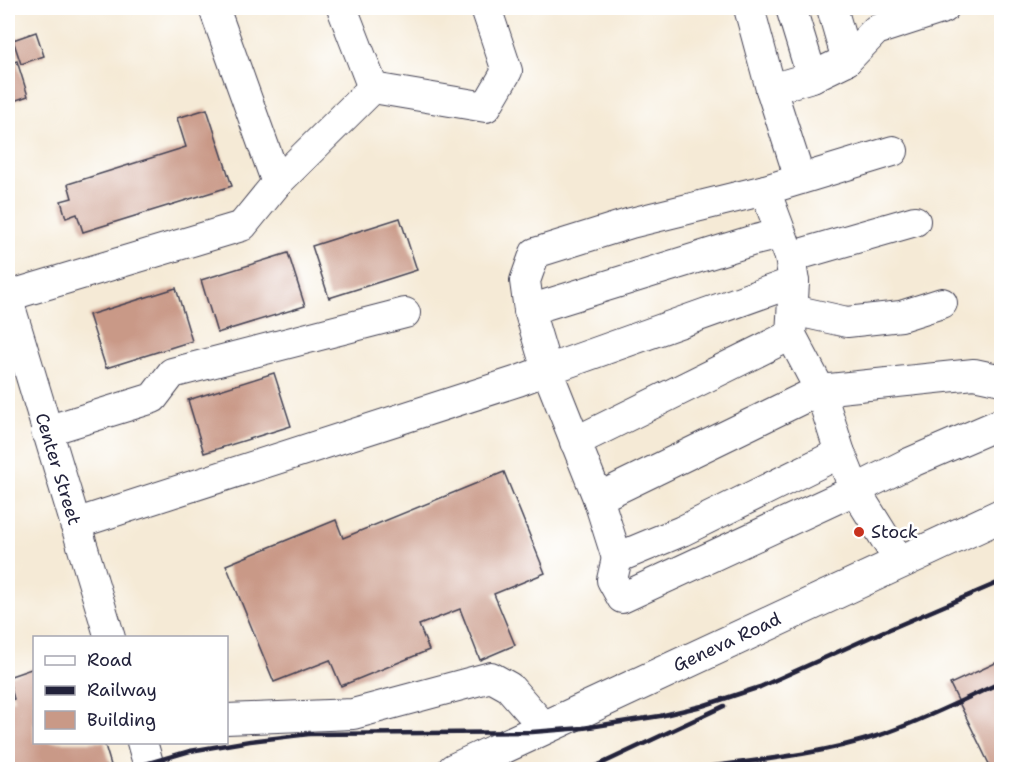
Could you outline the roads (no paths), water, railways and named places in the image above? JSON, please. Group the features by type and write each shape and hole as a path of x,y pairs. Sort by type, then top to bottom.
{"main road":[{"name":"Geneva Road","path":"454,770 1002,515"}],"street":[{"path":"214,8 277,183"},
{"path":"342,8 373,88"},
{"path":"373,88 486,107 507,71 486,8"},
{"path":"749,8 771,89 800,179"},
{"path":"791,8 812,76"},
{"path":"832,8 847,60"},
{"path":"771,89 812,76 847,60 894,15 944,8"},
{"path":"8,298 242,226 277,183 373,88"},
{"path":"893,151 765,190 631,223 535,253 525,281 530,310 547,370 598,498 616,558 612,580 621,598 908,464 1002,423"},
{"path":"765,190 789,283 840,453 855,490 900,562"},
{"path":"75,524 518,381 789,283 915,221"},
{"path":"530,310 751,241 789,283 847,322 902,316 942,303"},
{"path":"575,442 789,283"},
{"name":"Center Street","path":"8,298 46,431 109,636"},
{"path":"46,431 153,398 172,373 405,313"},
{"path":"598,498 820,390 974,374 1002,380"},
{"path":"616,558 682,531 840,453"},
{"path":"228,719 353,714 491,677 509,687 544,727"},
{"path":"143,744 150,770"}],"railway":[{"path":"876,635 1002,581"},
{"path":"125,770 190,751 309,734 532,732 583,728 660,716 702,706 760,687 884,631"},
{"path":"683,770 783,757 856,742 911,723 1002,682"},
{"path":"588,770 724,706"}],"place":[{"name":"Stock","path":"859,532"}]}
